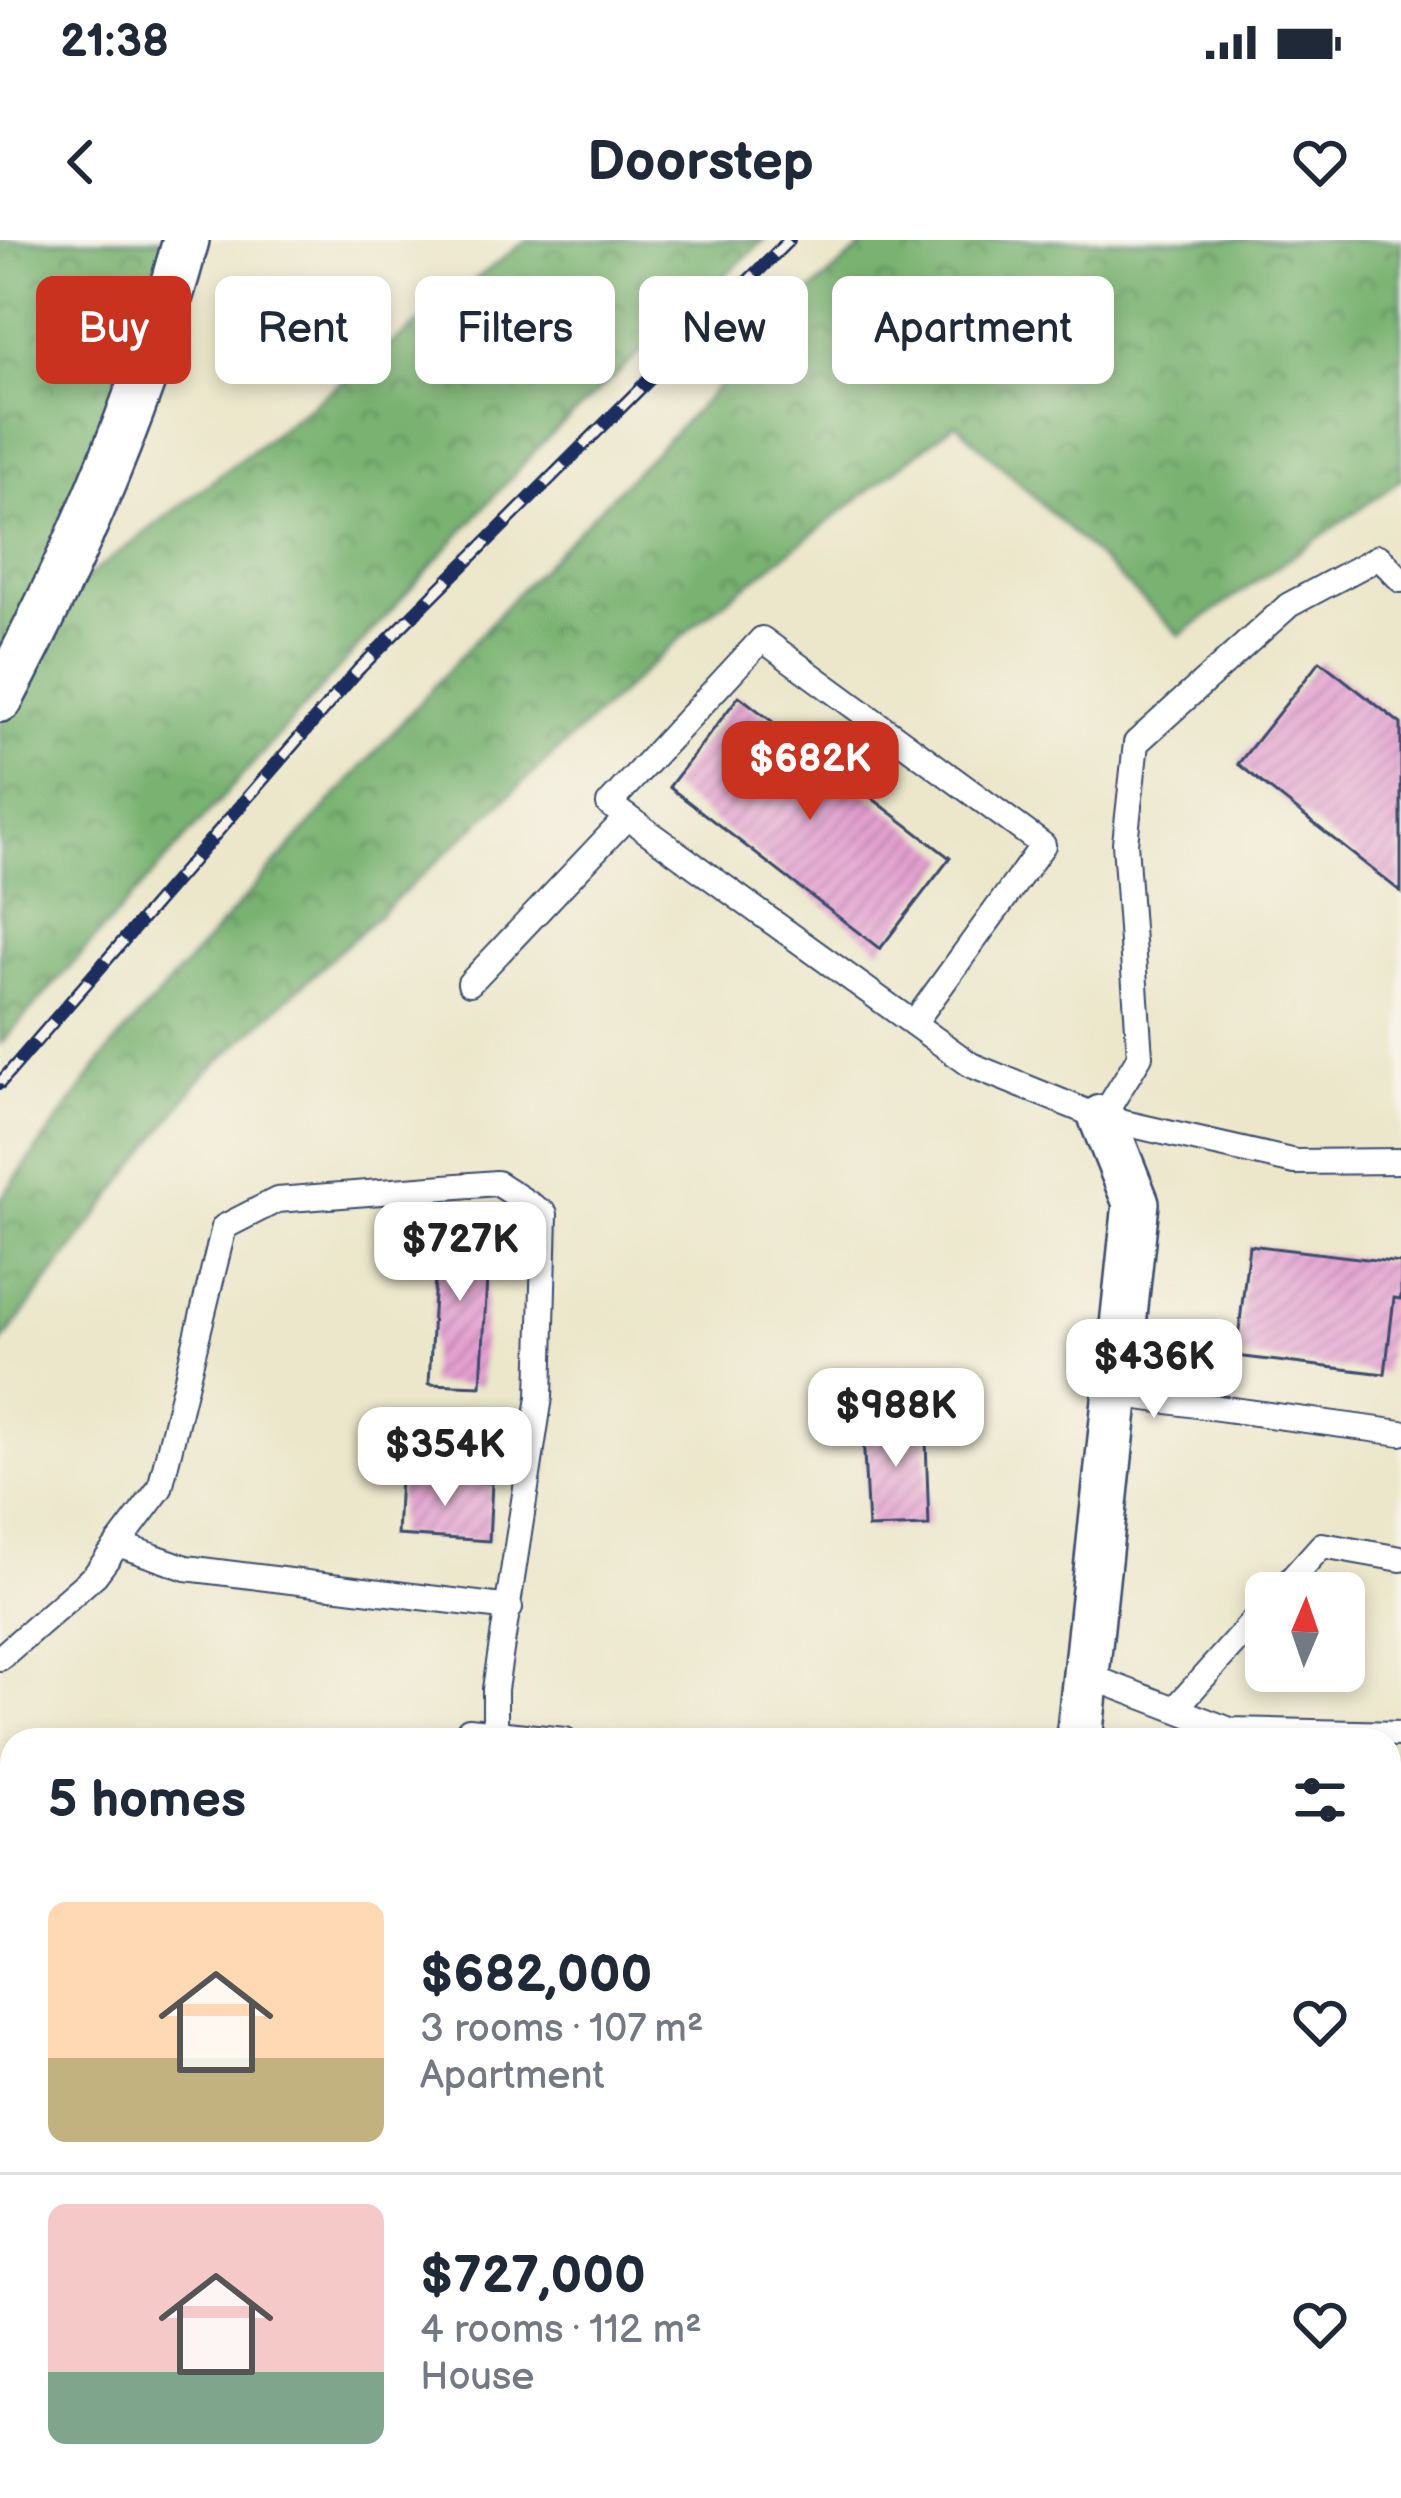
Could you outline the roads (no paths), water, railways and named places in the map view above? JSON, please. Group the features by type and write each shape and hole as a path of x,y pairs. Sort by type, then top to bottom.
{"street":[{"path":"0,699 50,606 133,411 186,240"},
{"path":"1080,1728 1136,1203 1102,1118"}],"lane":[{"path":"1102,1118 1140,1056 1125,844 1136,743 1289,605 1379,557 1401,580"},
{"path":"914,1023 1042,845 762,639 609,804 971,1064 1102,1118 1295,1162 1401,1161"},
{"path":"470,983 627,817"},
{"path":"0,1658 94,1575 160,1488 224,1227 277,1200 497,1183 545,1214 540,1397 495,1689 495,1728"},
{"path":"1116,1394 1401,1432"},
{"path":"118,1544 186,1568 510,1608"},
{"path":"1298,1572 1322,1545 1401,1559"},
{"path":"1174,1709 1245,1630"},
{"path":"1086,1675 1225,1728"}],"railway":[{"path":"0,1083 358,670 789,240"}]}
